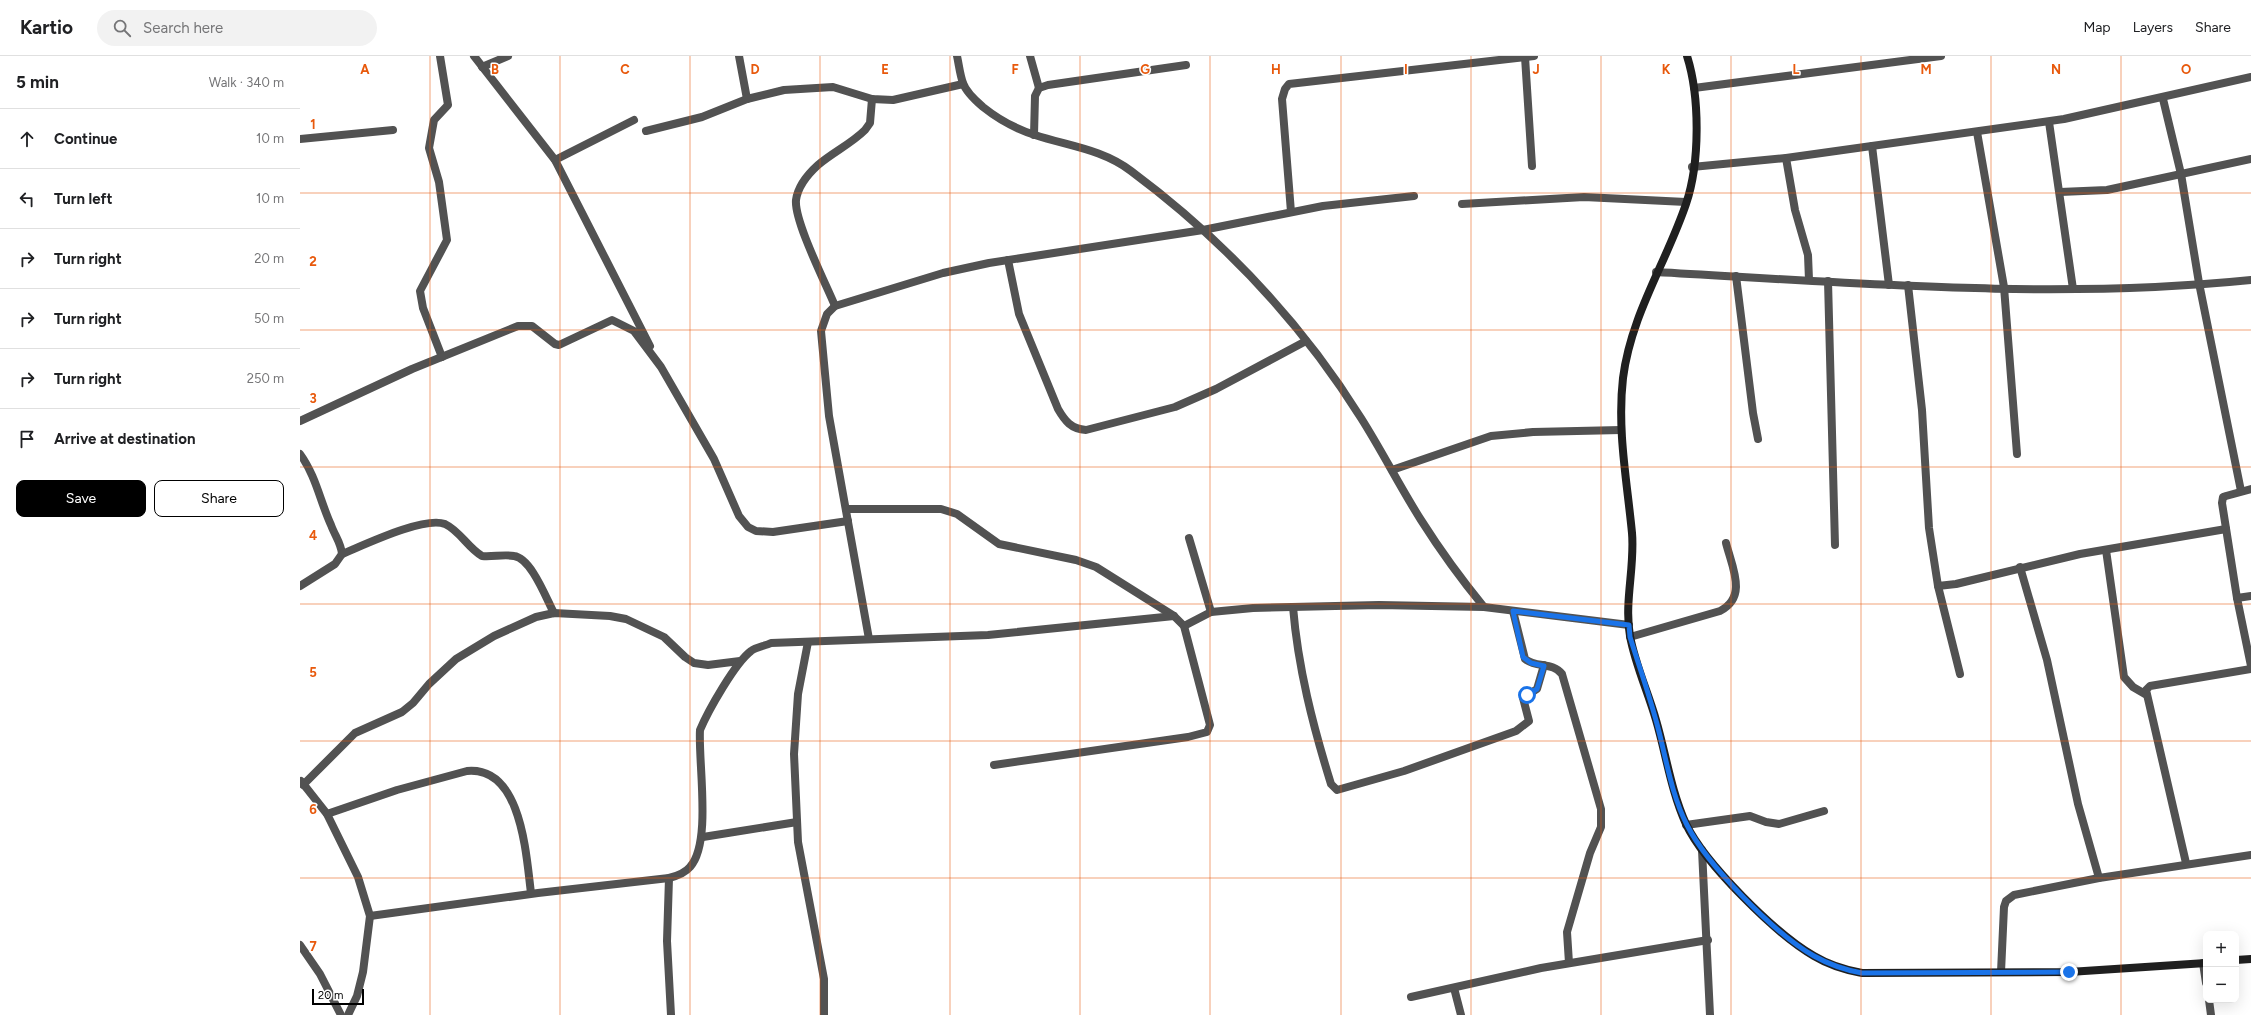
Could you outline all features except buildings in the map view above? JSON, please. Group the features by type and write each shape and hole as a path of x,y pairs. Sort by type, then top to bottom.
{"main road":[{"path":"1687,56 1694,88 1696,121 1692,167 1686,202 1647,292 1628,351 1623,378 1621,430 1632,536 1629,625 1630,637 1657,723 1674,793 1686,825 1702,850 1782,934 1814,956 1840,969 1862,973 2069,972 2203,963"},
{"path":"2239,960 2251,959"}],"street":[{"path":"440,56 448,105 434,120 429,148 439,182 447,240 420,291 423,308 442,357"},
{"path":"474,56 555,160 661,367 714,459 739,516 748,527 756,531 773,532 848,521"},
{"path":"482,67 508,56"},
{"path":"739,56 747,99"},
{"path":"957,56 963,84 976,102 992,114 1034,135 1088,149 1111,158 1129,170 1203,230 1267,293 1306,341 1361,417 1421,520 1461,579 1484,607"},
{"path":"1030,56 1039,88 1035,96 1034,135"},
{"path":"1291,212 1282,99 1285,89 1289,84 1534,56"},
{"path":"1694,88 1942,56"},
{"path":"1525,57 1532,166"},
{"path":"1039,88 1048,85 1186,65"},
{"path":"1692,167 1786,158 2049,122 2162,99 2251,77"},
{"path":"646,131 702,117 747,99 784,90 833,87 872,99 893,100 963,84"},
{"path":"835,306 808,244 796,209 796,200 804,180 819,165 865,130 870,123 872,99"},
{"path":"2162,99 2182,174 2199,283 2241,491"},
{"path":"555,160 634,120"},
{"path":"2049,122 2060,192 2072,289"},
{"path":"300,139 393,130"},
{"path":"1977,132 2004,288 2017,454"},
{"path":"1872,146 1889,285"},
{"path":"1786,158 1795,210 1808,254 1809,280"},
{"path":"2060,192 2107,190 2251,159"},
{"path":"869,639 829,416 822,331 827,314 835,306 943,273 1008,260 1203,230 1323,206 1414,196"},
{"path":"1462,204 1584,197 1686,202"},
{"path":"1008,260 1022,321 1058,409 1066,423 1077,429 1086,430 1175,406 1216,389 1306,341"},
{"path":"1656,272 1889,285 2072,289 2126,289 2251,280"},
{"path":"1736,276 1753,413 1758,439"},
{"path":"1828,281 1835,545"},
{"path":"1908,285 1922,410 1929,528 1938,586 1960,674"},
{"path":"300,421 442,357 518,326 532,326 555,344 559,345 612,320 634,331 661,367"},
{"path":"1392,470 1491,436 1533,432 1621,430"},
{"path":"300,454 314,475 331,526 341,545 342,554"},
{"path":"2251,489 2226,496 2222,500 2236,598 2251,666"},
{"path":"846,509 941,509 957,514 999,544 1076,560 1096,567 1174,616 1184,626 1210,725 1207,732 1188,737 994,765"},
{"path":"300,586 335,564 342,554 394,532 431,522 445,524 482,556 514,556 523,559 530,567 554,613"},
{"path":"1938,586 1956,584 2020,567 2226,529"},
{"path":"1188,538 1211,612"},
{"path":"1630,637 1720,611 1729,606 1736,597 1736,582 1726,543"},
{"path":"2106,550 2124,677 2133,687 2145,694"},
{"path":"2020,567 2047,660 2078,804 2099,878"},
{"path":"2236,598 2251,596"},
{"path":"1184,626 1211,612 1293,607 1379,605 1484,607 1629,625"},
{"path":"1293,607 1297,651 1310,715 1330,784 1337,790 1404,771 1510,734 1524,726 1528,721 1523,698 1536,690 1544,666"},
{"path":"1513,611 1523,657 1531,663 1557,668 1562,674 1601,808 1601,827 1590,853 1567,932 1566,946 1569,963"},
{"path":"348,1015 357,996 363,972 370,916 358,877 327,814 302,783 355,733 402,712 413,703 429,684 456,659 494,636 520,623 554,613 610,616 626,619 664,637 685,657 701,665 740,661"},
{"path":"370,916 531,894 669,878 680,874 691,866 703,837 700,730 740,661 751,650 771,643 988,635 1174,616"},
{"path":"808,642 798,694 794,754 798,842 824,979 824,1015"},
{"path":"2186,864 2145,694 2146,690 2150,686 2251,669"},
{"path":"327,814 397,790 466,771 476,770 485,772 500,782 510,797 522,831 531,894"},
{"path":"1686,825 1750,816 1766,822 1779,824 1824,811"},
{"path":"703,837 797,822"},
{"path":"1702,850 1708,940 1710,1015"},
{"path":"2001,972 2004,907 2010,897 2018,894 2099,878 2251,855"},
{"path":"669,878 667,941 671,1015"},
{"path":"1411,997 1569,963 1708,940"},
{"path":"300,945 320,974 341,1015"},
{"path":"1454,988 1461,1015"},
{"path":"2209,1003 2211,1015"}],"route":[{"path":"1527,695 1537,689 1544,666 1526,661 1523,657 1513,611 1629,625 1630,637 1657,723 1674,793 1686,825 1702,850 1740,892 1782,934 1814,956 1840,969 1862,973 2069,972"}]}
